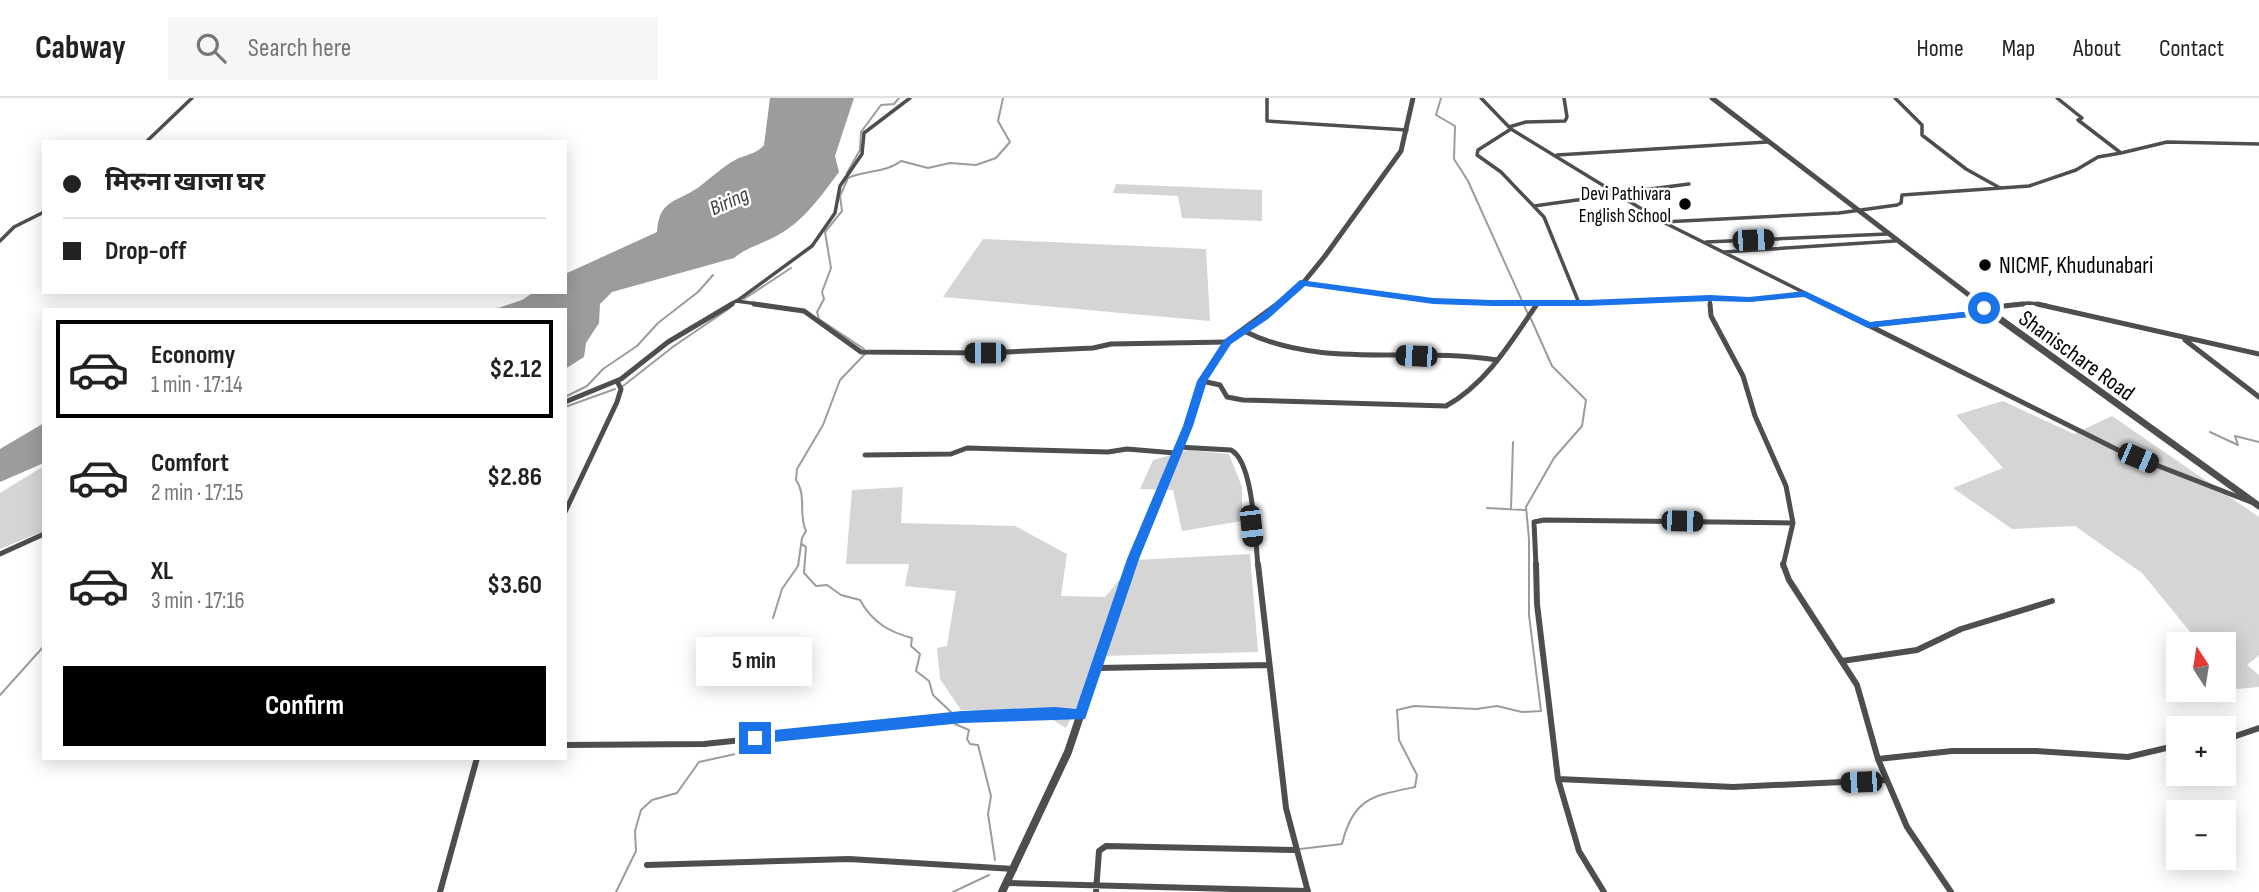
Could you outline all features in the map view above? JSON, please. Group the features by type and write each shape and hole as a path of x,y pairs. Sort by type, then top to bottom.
{"street":[{"path":"148,140 192,98"},
{"path":"567,401 617,382 668,342 736,301 812,246 835,213 839,186 862,154 864,133 910,98"},
{"path":"1267,98 1267,121 1407,130"},
{"path":"1002,892 1068,752 1133,559 1188,426 1202,381 1227,342 1264,317 1303,282 1401,151 1413,98"},
{"path":"1481,98 1510,128 1663,222 1722,253 2120,450 2257,505"},
{"path":"1564,98 1565,121 1526,122 1510,128 1478,150 1477,155 1501,172 1534,206 1551,231 1580,303"},
{"name":"Shanischare Road","path":"1712,98 1987,310 2257,505"},
{"path":"1895,98 1922,125 1922,135 1966,169 2000,187"},
{"path":"2057,98 2082,118 2078,120 2121,153"},
{"path":"1555,155 1767,142"},
{"path":"1663,222 1857,212 1897,205 1901,203 1902,195 2029,186 2076,170 2098,157 2167,142 2259,144"},
{"path":"1534,206 1689,184"},
{"path":"0,241 14,227 42,213"},
{"path":"1702,242 1887,234"},
{"path":"1722,253 1895,241"},
{"path":"1303,282 1433,301 1580,303 1710,298 1749,300 1805,294"},
{"path":"1710,298 1711,316 1743,376 1755,416 1782,472 1793,523 1783,565 1806,610 1857,685 1878,759 1907,827 1951,892"},
{"path":"736,301 804,311 861,352 985,353 1093,348 1111,344 1227,342"},
{"path":"1202,381 1220,385 1227,397 1242,400 1446,406 1459,400 1497,360 1536,303"},
{"path":"1868,325 2029,303 2259,354"},
{"path":"1244,331 1270,344 1287,348 1390,355 1474,356 1497,360"},
{"path":"2183,338 2259,397"},
{"path":"567,508 617,402 621,389 617,382"},
{"path":"865,454 951,454 967,448 1108,452 1127,449 1231,450 1237,453 1247,471 1254,551 1286,808 1308,891 1097,889 1008,883"},
{"path":"1604,892 1579,851 1558,779 1536,604 1534,522 1793,523"},
{"path":"0,554 42,535"},
{"path":"1842,662 1917,649 1961,629 2052,601"},
{"path":"1097,668 1269,665"},
{"path":"567,745 704,744 946,718 1055,712 1081,715"},
{"path":"2236,736 2259,727"},
{"path":"1878,759 1976,751 2036,751 2128,757 2166,748"},
{"path":"440,892 476,760"},
{"path":"1558,779 1733,787 1887,780"},
{"path":"1097,889 1099,851 1106,846 1295,850"},
{"path":"647,865 849,859 1014,869"}],"shaded area":[{"path":"1116,184 1262,190 1262,221 1182,218 1178,196 1113,193"},
{"path":"983,239 1206,249 1210,321 943,297"},
{"path":"2003,401 2074,434 2112,416 2259,517 2259,655 2247,665 2259,675 2259,687 2236,688 2236,632 2190,632 2142,573 2075,526 2012,529 1953,488 2003,468 1956,415"},
{"path":"1189,450 1229,454 1242,487 1242,521 1182,531 1173,490 1140,489 1153,460"},
{"path":"42,467 42,532 0,549 0,493"},
{"path":"903,487 901,523 1015,526 1067,554 1061,596 1105,597 1136,560 1250,554 1258,652 1102,656 1066,728 1038,711 961,710 940,679 937,648 947,646 956,591 905,586 909,564 846,564 852,490"}],"water":[{"name":"Biring","path":"770,98 854,98 835,156 839,172 796,223 734,258 612,292 600,304 599,323 586,343 584,357 567,368 567,308 498,308 531,294 567,294 567,273 657,232 658,221 665,207 699,187 730,163 764,145"},
{"path":"42,424 42,464 0,482 0,449"}],"waterway":[{"path":"847,173 860,150 861,132 881,105 894,104 899,98"},
{"path":"864,349 819,319 817,312 824,299 822,292 831,268 825,232 842,211 840,196 848,178 889,168 901,161 928,168 950,163 976,165 996,158 1010,142 998,121 1003,98"},
{"path":"1441,98 1436,115 1455,126 1454,159 1468,181 1528,314"},
{"path":"744,299 791,268"},
{"path":"567,396 587,386 603,369 637,346 658,323 698,292 713,275"},
{"path":"623,386 674,346 730,308"},
{"path":"1300,849 1342,844 1352,817 1366,802 1387,793 1415,787 1417,775 1399,740 1397,710 1414,706 1476,709 1497,706 1522,712 1541,711 1529,615 1529,539 1526,507 1554,458 1582,426 1586,400 1552,366 1531,319"},
{"path":"773,618 782,589 798,566 802,538 806,531 801,492 796,480 797,469 823,425 840,380 865,354"},
{"path":"567,406 615,389"},
{"path":"2210,432 2238,445 2235,436 2259,442"},
{"path":"1511,509 1513,442"},
{"path":"1487,508 1525,510"},
{"path":"802,544 806,547 804,573 816,586 827,585 841,595 860,600 882,625 912,638 911,646 920,654 916,671 929,681 933,695 952,713 955,724 969,730 967,739 970,744 978,745 991,796 988,814 995,860"},
{"path":"0,695 42,648"},
{"path":"616,892 636,851 635,831 641,810 652,800 677,793 699,762 767,747"},
{"path":"953,892 989,875"}],"place":[{"name":"Devi Pathivara English School","path":"1685,204"},
{"name":"NICMF, Khudunabari","path":"1985,265"}],"route":[{"path":"755,738 962,717 1055,712 1081,715 1133,559 1188,426 1202,381 1227,342 1264,317 1303,282 1433,301 1492,303 1587,303 1710,298 1749,300 1805,294 1868,325 1989,312 1984,308"}]}
